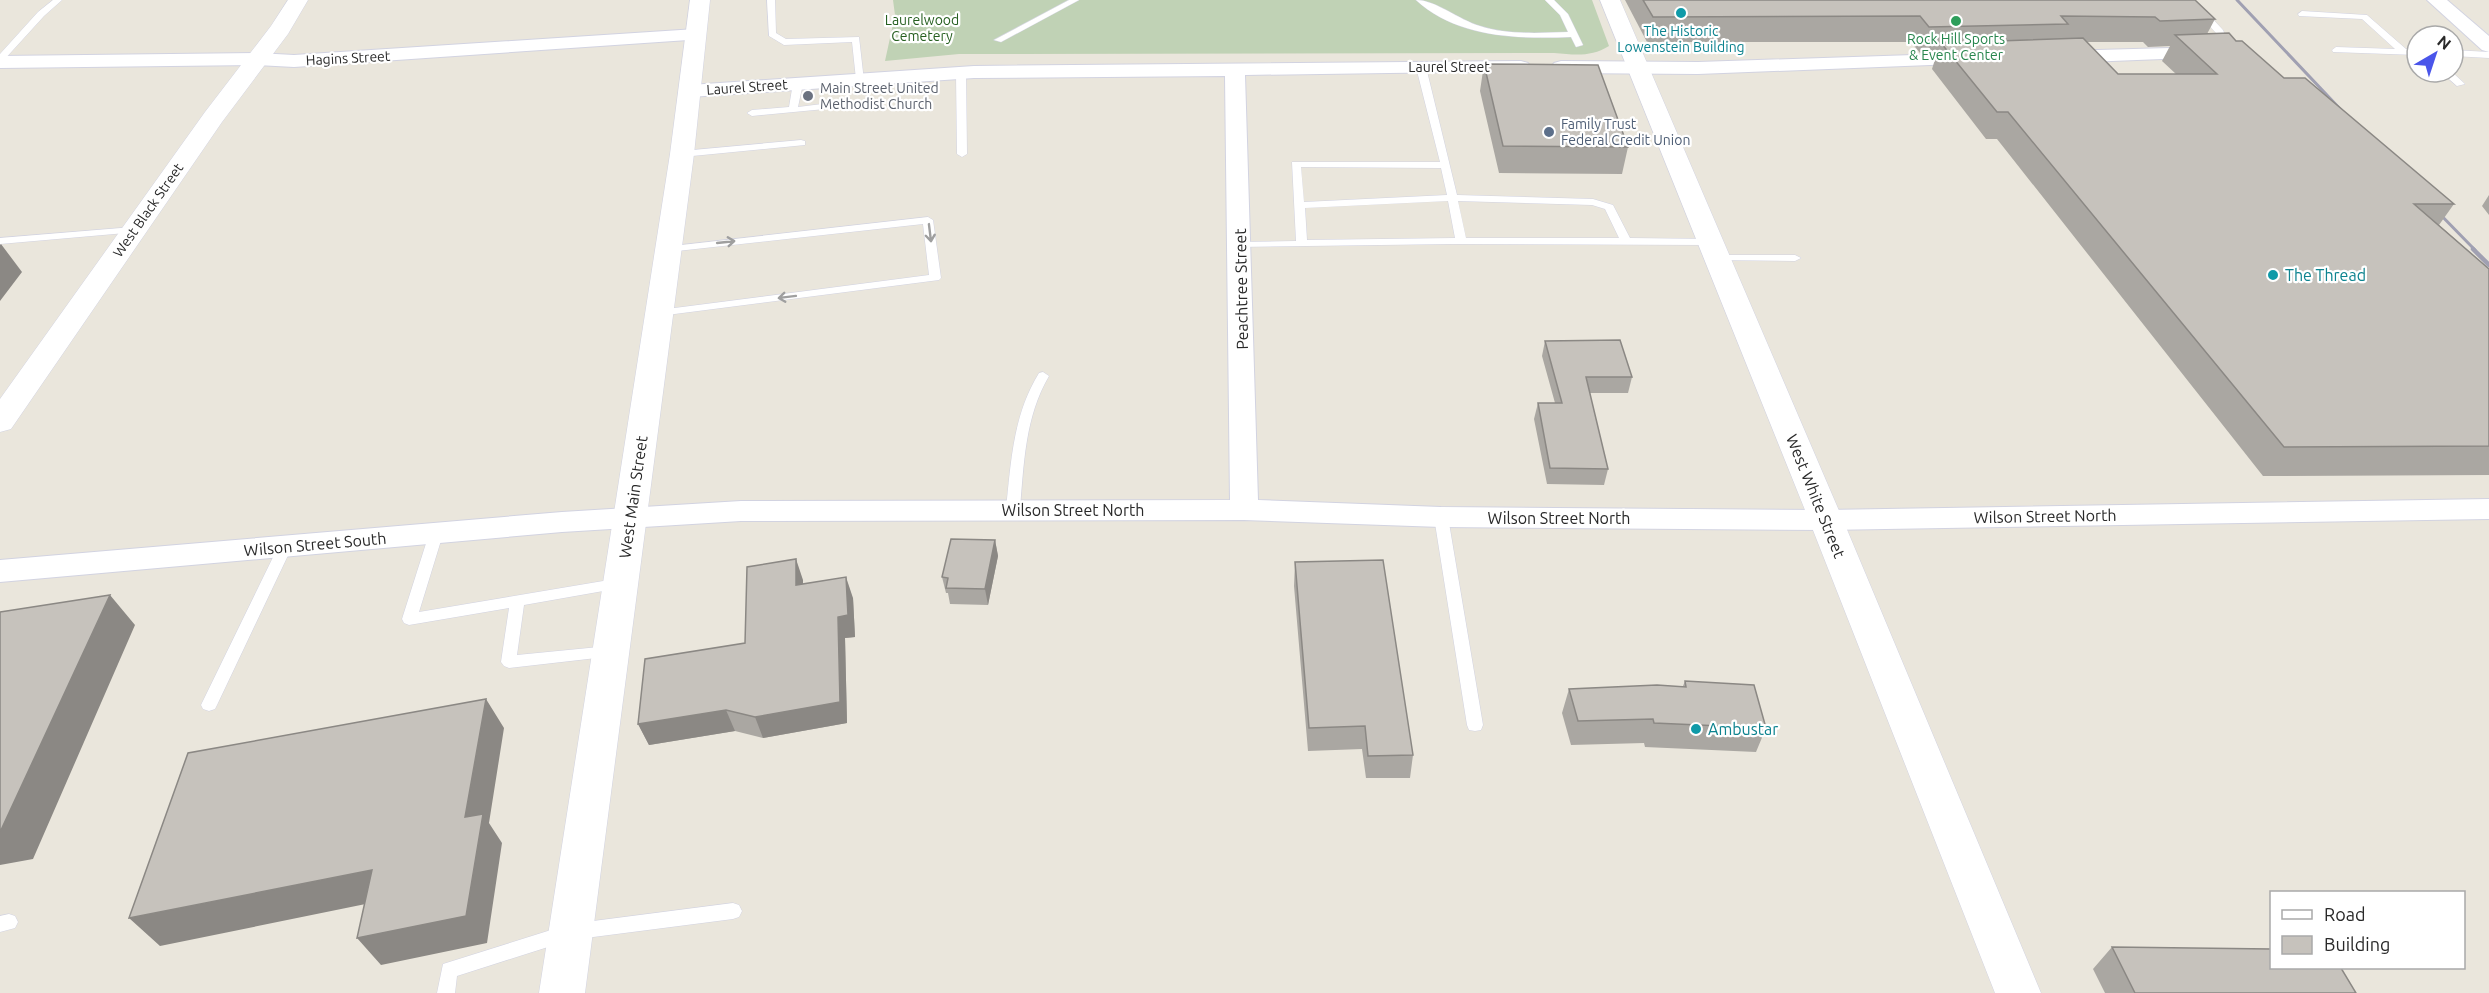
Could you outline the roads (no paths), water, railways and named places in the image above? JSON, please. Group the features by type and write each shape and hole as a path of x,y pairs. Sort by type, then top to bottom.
{"street":[{"name":"West Black Street","path":"0,422 298,0"},
{"name":"West Main Street","path":"562,993 682,154 700,0"},
{"name":"West White Street","path":"1610,0 1636,68 1715,250 1826,520 2018,993"},
{"path":"2436,0 2485,40"},
{"name":"Hagins Street","path":"0,61 317,60 696,35"},
{"path":"2045,57 2209,53"},
{"name":"Laurel Street","path":"690,91 961,73 1234,68 1698,68 1998,58"},
{"name":"Peachtree Street","path":"1234,68 1240,245 1244,510"},
{"name":"Wilson Street North","path":"630,518 741,511 1014,509 1244,510 1441,517 1826,520 2489,509"},
{"name":"Wilson Street South","path":"0,571 630,518"}],"lane":[{"path":"0,61 40,14 58,0"},
{"path":"771,0 772,34 784,42 856,39 861,79"},
{"path":"998,40 1075,0"},
{"path":"1419,0 1447,17 1480,30 1521,36 1575,34"},
{"path":"1549,0 1564,14 1579,45"},
{"path":"2190,0 2220,33 2225,45 2209,53"},
{"path":"2302,14 2364,17 2403,51"},
{"path":"2337,50 2403,51"},
{"path":"2465,54 2489,55"},
{"path":"1421,67 1446,165 1461,242"},
{"path":"961,73 962,154"},
{"path":"793,110 798,83"},
{"path":"752,113 822,108"},
{"path":"682,154 801,143"},
{"path":"1302,243 1296,164 1446,165"},
{"path":"1300,205 1452,198 1593,202 1609,207 1626,242"},
{"path":"659,313 935,278 928,220 668,249"},
{"path":"0,241 134,230"},
{"path":"1240,245 1626,242 1795,258"},
{"path":"1014,509 1022,430 1035,387 1043,376"},
{"path":"1441,517 1475,725"},
{"path":"436,534 409,619 622,583"},
{"path":"209,705 285,547"},
{"path":"517,600 509,662 612,651"},
{"path":"446,993 449,970 570,932 733,911"}],"railway":[{"path":"2237,0 2342,111"},
{"path":"2433,207 2475,250"},
{"path":"2473,249 2489,265"}],"place":[{"name":"The Historic Lowenstein Building","path":"1681,13"},
{"name":"Rock Hill Sports & Event Center","path":"1956,21"},
{"name":"Main Street United Methodist Church","path":"808,96"},
{"name":"Family Trust Federal Credit Union","path":"1549,132"},
{"name":"The Thread","path":"2273,275"},
{"name":"Ambustar","path":"1696,729"}],"park label":[{"name":"Laurelwood Cemetery","path":"922,28"}]}
